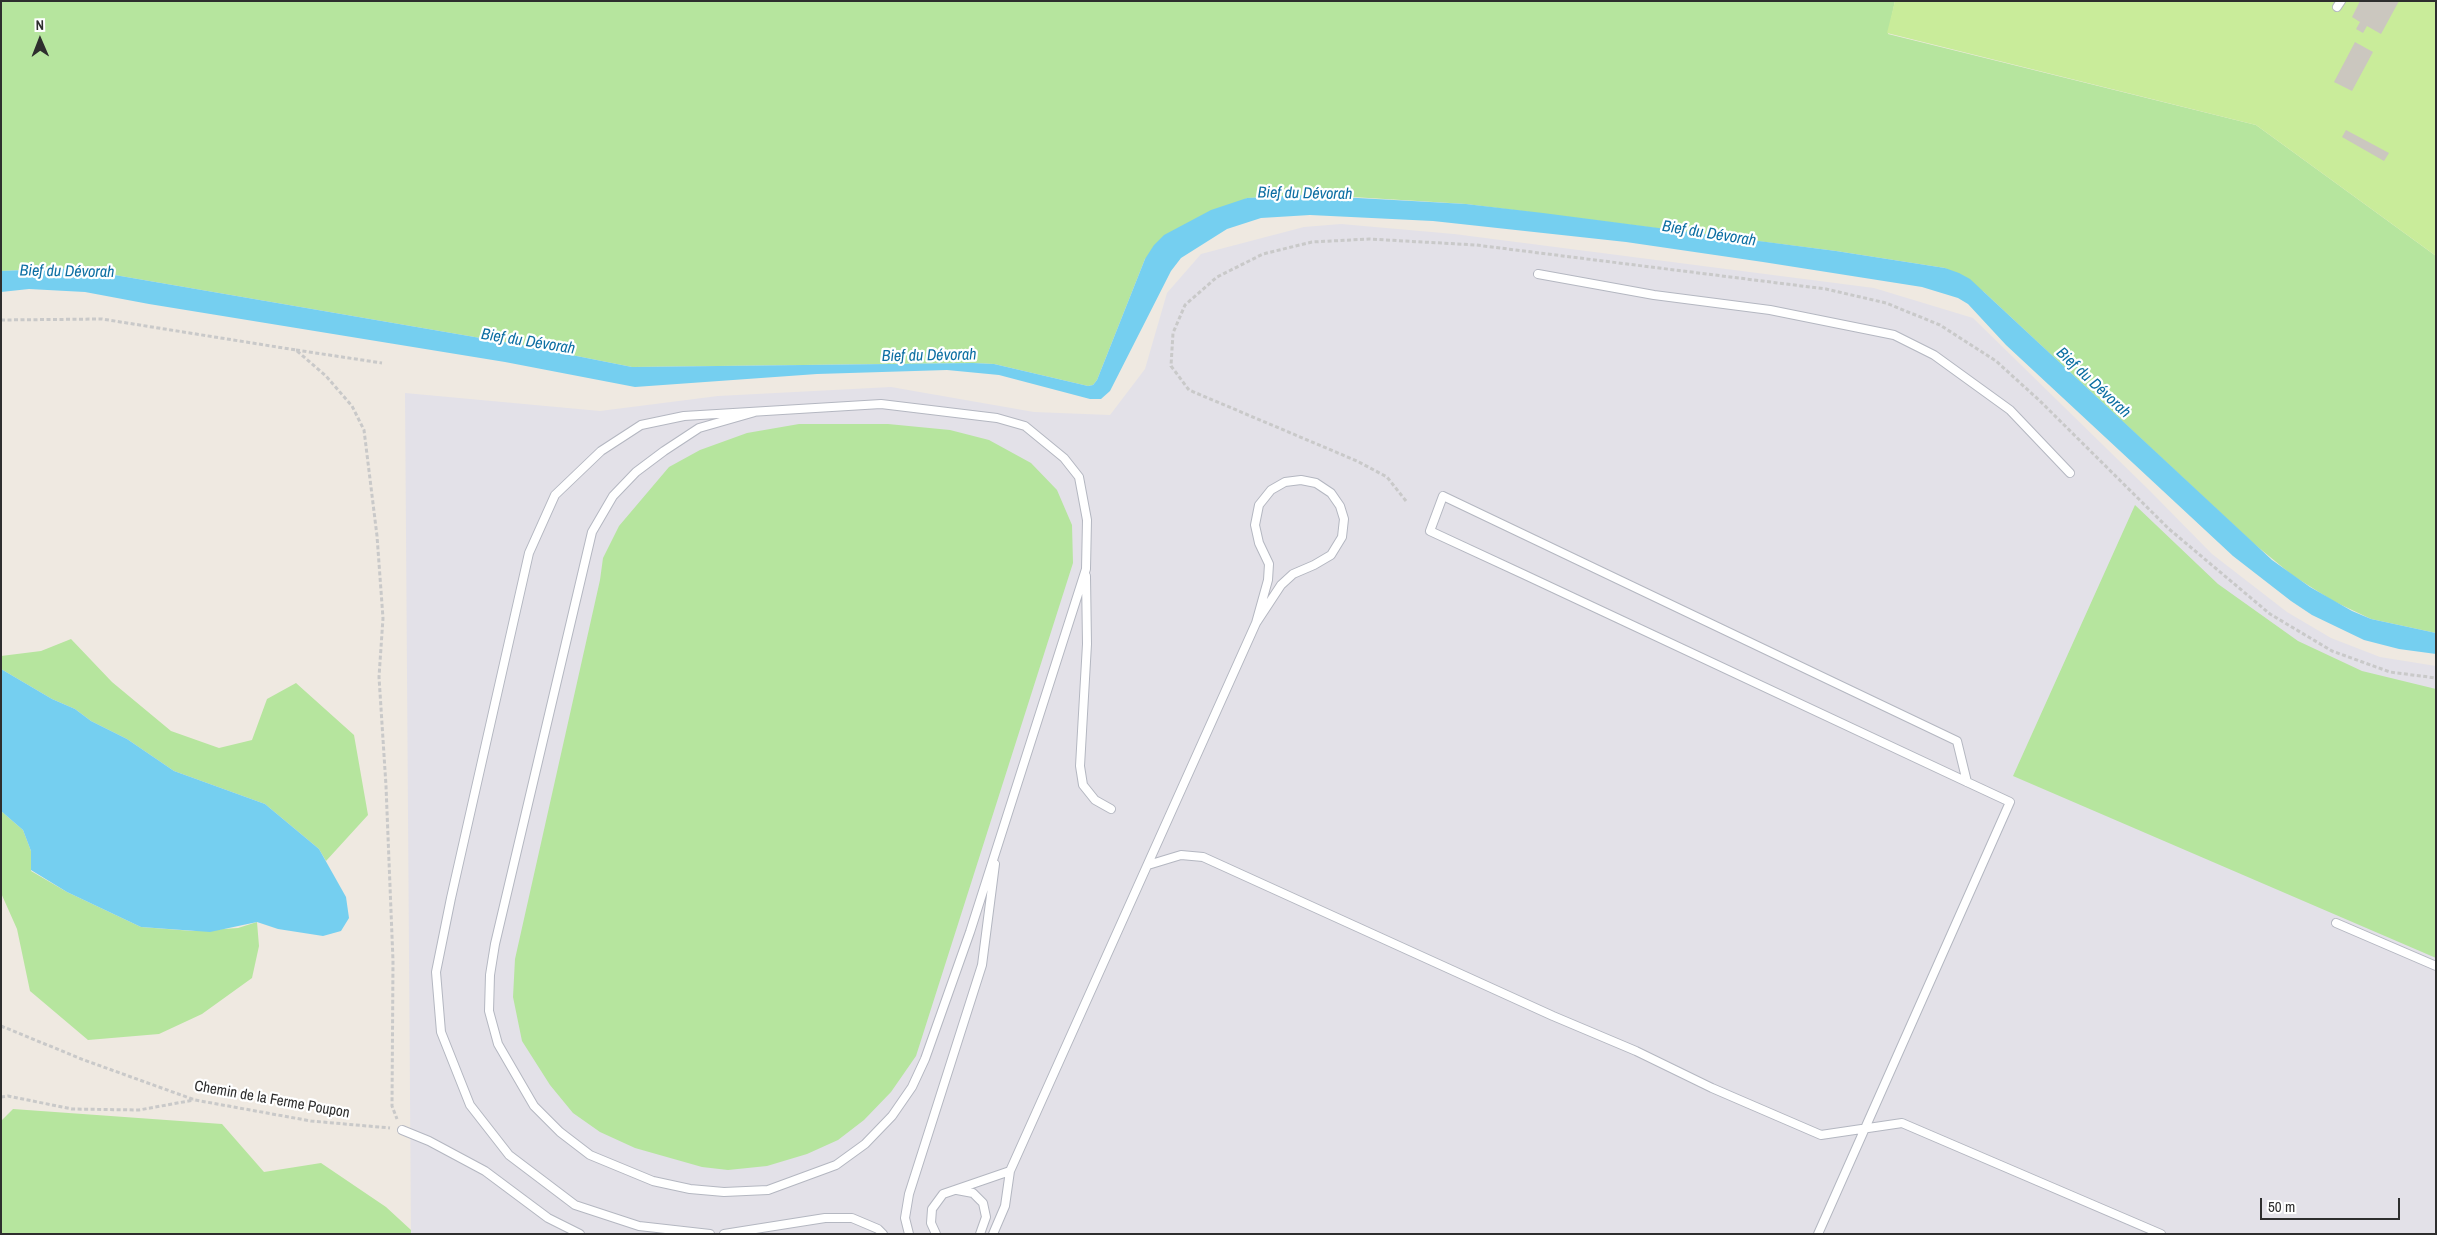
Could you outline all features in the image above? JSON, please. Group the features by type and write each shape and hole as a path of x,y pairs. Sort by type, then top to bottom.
{"lane":[{"path":"1538,274 1654,295 1770,310 1894,335 1934,355 2010,410 2070,474"},
{"path":"710,1234 639,1226 575,1205 509,1155 470,1106 441,1032 436,972 529,553 555,495 601,451 641,425 684,416 881,404 997,418 1025,426 1064,458 1078,477 1088,520 1086,569 1088,644 1080,766 1083,785 1095,800 1111,809"},
{"path":"756,412 699,428 664,451 636,472 612,496 592,532 495,944 490,975 488,1011 498,1044 534,1106 560,1132 590,1156 653,1181 690,1189 724,1192 768,1190 836,1165 865,1144 892,1116 912,1087 931,1042 998,845 1086,569"},
{"path":"993,1234 1004,1206 1010,1171 1256,623 1268,580 1269,564 1259,543 1255,525 1259,505 1271,490 1285,482 1301,480 1316,483 1331,493 1340,506 1344,519 1342,537 1331,555 1293,574 1281,585 1256,623"},
{"path":"1818,1234 2010,802 1967,782 1430,530 1443,496 1957,741 1967,782"},
{"path":"909,1234 905,1218 908,1194 982,965 998,845"},
{"path":"1148,865 1181,855 1203,857 1821,1135 1902,1123 2161,1234"},
{"path":"2336,923 2436,966"},
{"path":"402,1130 429,1141 485,1171 548,1218 580,1234"},
{"path":"936,1234 931,1223 932,1209 936,1200 952,1190 1010,1171"},
{"path":"952,1190 964,1190 973,1193 982,1204 986,1217 980,1234"},
{"path":"724,1234 825,1218 852,1218 883,1234"}],"path":[{"path":"1406,501 1387,477 1357,460 1189,390 1172,366 1173,333 1185,305 1217,277 1263,254 1312,242 1369,239 1496,247 1826,289 1886,303 1940,325 1996,361 2168,529 2270,614 2332,650 2390,672 2436,678"},
{"path":"1,320 102,319 382,364"},
{"path":"296,350 326,376 352,406 364,430 377,536 383,618 379,677 386,786 392,951 392,1106 402,1130"},
{"name":"Chemin de la Ferme Poupon","path":"1,1026 84,1060 195,1100 311,1121 402,1130"},
{"path":"1,1098 8,1096 72,1109 139,1110 195,1100"}],"shaded area":[{"path":"1341,224 1454,234 1874,288 1973,318 2212,554 2287,612 2331,638 2380,657 2436,666 2436,1234 411,1234 405,393 600,411 718,396 891,387 1034,412 1110,415 1145,369 1167,293 1201,254 1304,227"}],"green space":[{"path":"1,1 1895,1 1888,34 2256,125 2436,256 2436,633 2371,619 2333,601 2292,575 2253,543 1984,292 1945,268 1836,251 1466,204 1320,195 1247,198 1145,259 1097,380 1093,385 1088,386 994,364 973,363 632,367 521,345 74,268 1,271"},
{"path":"1895,1 2436,1 2436,256 2256,125 1887,33"},
{"path":"799,424 888,424 950,430 989,440 1031,463 1057,490 1072,525 1073,563 916,1056 891,1092 864,1120 838,1140 807,1154 767,1166 728,1170 702,1167 635,1148 600,1132 573,1113 550,1085 522,1041 513,997 515,959 600,580 603,558 619,526 669,467 700,450 747,433"},
{"path":"2135,505 2218,584 2298,641 2362,671 2436,689 2436,958 2013,776"},
{"path":"71,639 112,682 171,731 219,748 252,740 267,699 296,683 354,735 368,815 326,861 319,849 265,804 174,771 127,739 91,721 75,709 52,699 1,669 1,656 41,651"},
{"path":"1,811 23,830 31,851 31,871 67,892 141,927 193,931 238,928 257,922 259,946 252,978 202,1014 159,1034 88,1040 30,991 17,929 1,893"},
{"path":"13,1109 222,1124 264,1172 321,1163 386,1207 411,1230 411,1234 1,1234 1,1121"}],"water":[{"name":"Bief du Dévorah","path":"1304,195 1466,204 1543,213 1836,251 1945,268 1959,273 1970,279 2272,560 2310,587 2352,611 2371,619 2436,633 2436,654 2399,649 2364,640 2312,615 2291,601 2233,556 2006,345 1968,304 1958,298 1922,287 1763,262 1626,242 1433,221 1310,215 1261,218 1227,229 1181,258 1171,271 1110,391 1101,399 1090,399 999,375 947,370 817,374 635,387 505,362 85,292 29,289 1,292 1,271 74,268 521,345 632,367 973,363 994,364 1088,386 1093,385 1097,380 1145,259 1154,245 1164,235 1211,210 1247,198"},
{"path":"1,669 52,699 75,709 91,721 127,739 174,771 265,804 319,849 346,897 349,918 341,931 323,936 278,929 257,922 210,932 141,927 67,892 31,870 31,851 23,830 1,811"}],"building":[{"path":"2360,1 2399,1 2381,34 2367,26 2363,33 2356,29 2360,22 2352,17"},
{"path":"2355,42 2373,52 2352,91 2334,82"},
{"path":"2346,130 2389,153 2384,161 2342,137"}]}
